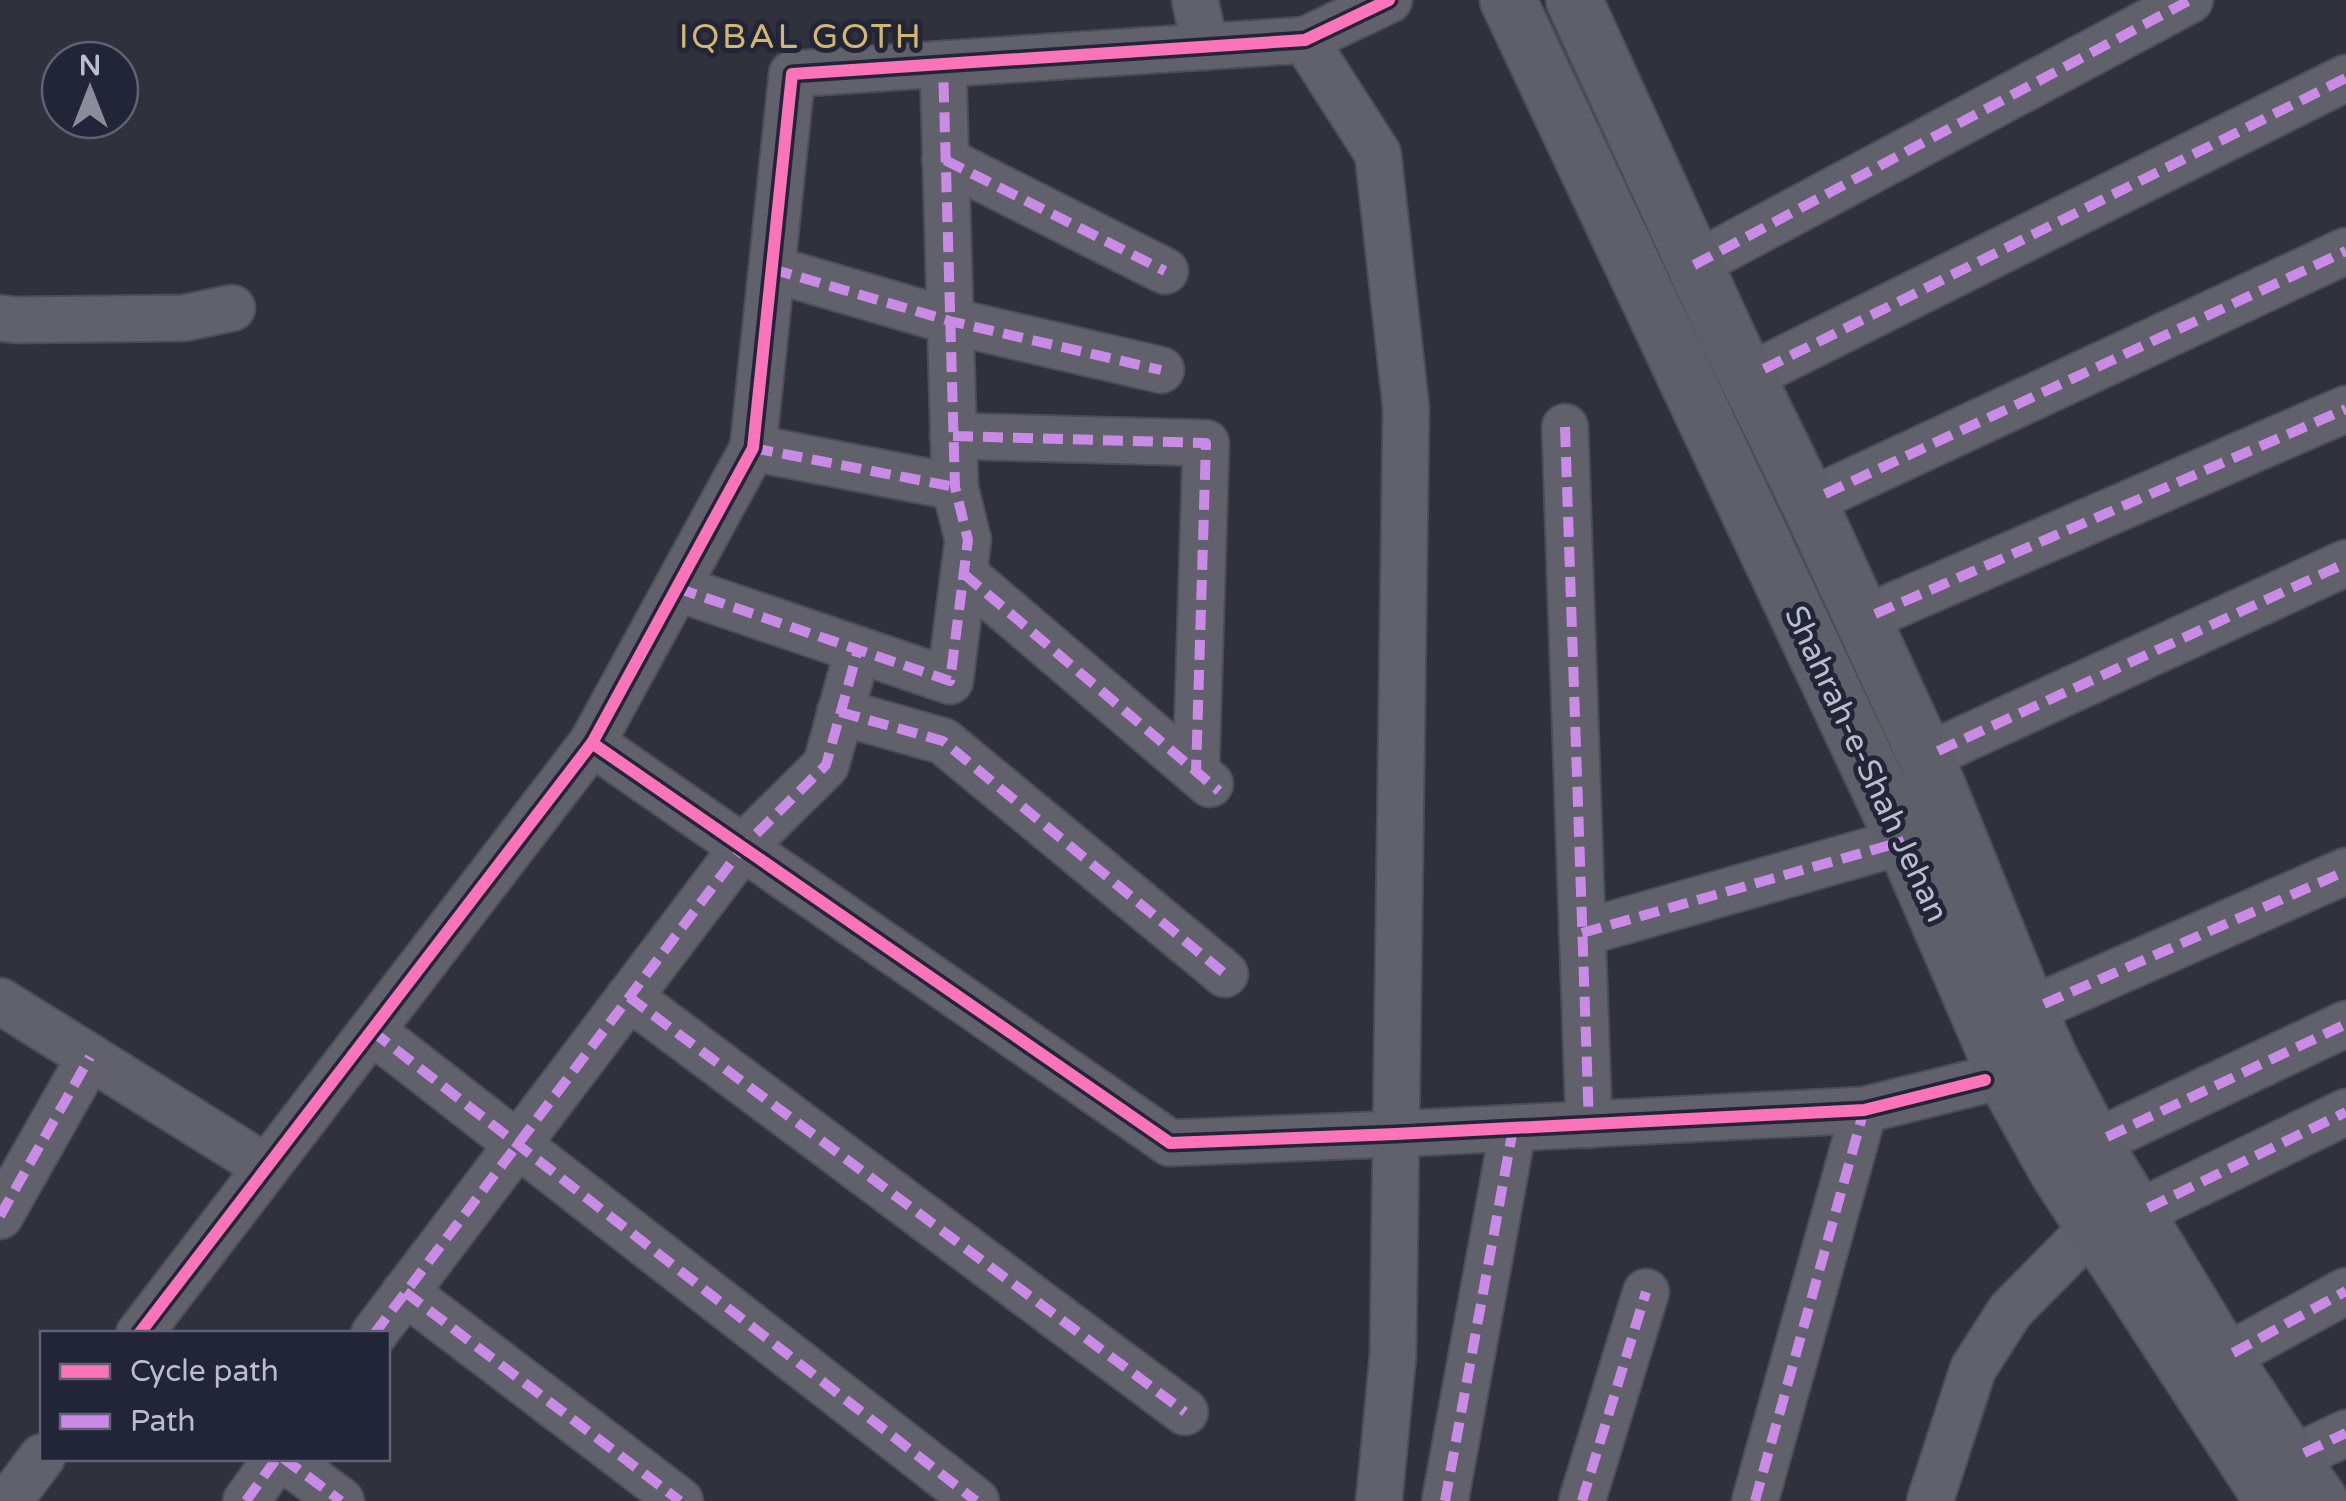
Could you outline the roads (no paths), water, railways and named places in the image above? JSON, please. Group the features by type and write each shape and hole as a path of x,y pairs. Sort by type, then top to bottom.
{"main road":[{"name":"Shahrah-e-Shah Jehan","path":"1508,0 1904,841 2019,1014 2224,1360 2290,1459 2312,1477"},
{"name":"Shahrah-e-Shah Jehan","path":"1574,0 1694,265 1746,354 1925,756 2019,1014 2010,1086 2058,1172 2273,1501"}],"street":[{"path":"1196,0 1205,47"},
{"path":"140,1331 592,743 753,448 792,74 1306,40 1388,0"},
{"path":"1694,265 2190,0"},
{"path":"1306,40 1378,154 1406,408 1393,1355 1379,1501"},
{"path":"677,588 950,681 968,540 955,487 943,64"},
{"path":"2338,1501 2312,1477 2233,1353 2108,1137 2019,1014 1938,750 1825,494 1746,354 2346,78"},
{"path":"945,160 1165,270"},
{"path":"1825,494 2346,251"},
{"path":"772,268 950,321 1161,370"},
{"path":"0,318 184,318 232,308"},
{"path":"1875,614 2346,409"},
{"path":"1565,427 1589,1124"},
{"path":"953,436 1206,442 1208,782 964,574"},
{"path":"753,448 955,487"},
{"path":"1938,750 2346,564"},
{"path":"376,1331 742,847 826,765 858,650"},
{"path":"840,712 944,741 1226,974"},
{"path":"592,743 1170,1143 1864,1110 1985,1080 2019,1014 2346,871"},
{"path":"1582,933 1904,841"},
{"path":"629,997 1184,1412"},
{"path":"0,1001 266,1167"},
{"path":"2108,1137 2346,1024"},
{"path":"372,1030 976,1501"},
{"path":"0,1216 90,1057"},
{"path":"1985,1080 2080,1240 2249,1501"},
{"path":"1754,1501 1864,1110"},
{"path":"2148,1208 2346,1112"},
{"path":"1445,1501 1513,1129"},
{"path":"1930,1501 1972,1370 2010,1311 2080,1240"},
{"path":"2233,1353 2346,1291"},
{"path":"406,1292 680,1501"},
{"path":"1582,1501 1646,1292"},
{"path":"2312,1477 2346,1433"},
{"path":"9,1501 40,1460"},
{"path":"246,1501 278,1461"},
{"path":"284,1461 341,1501"}],"district":[{"name":"IQBAL GOTH","path":"801,37"}]}
